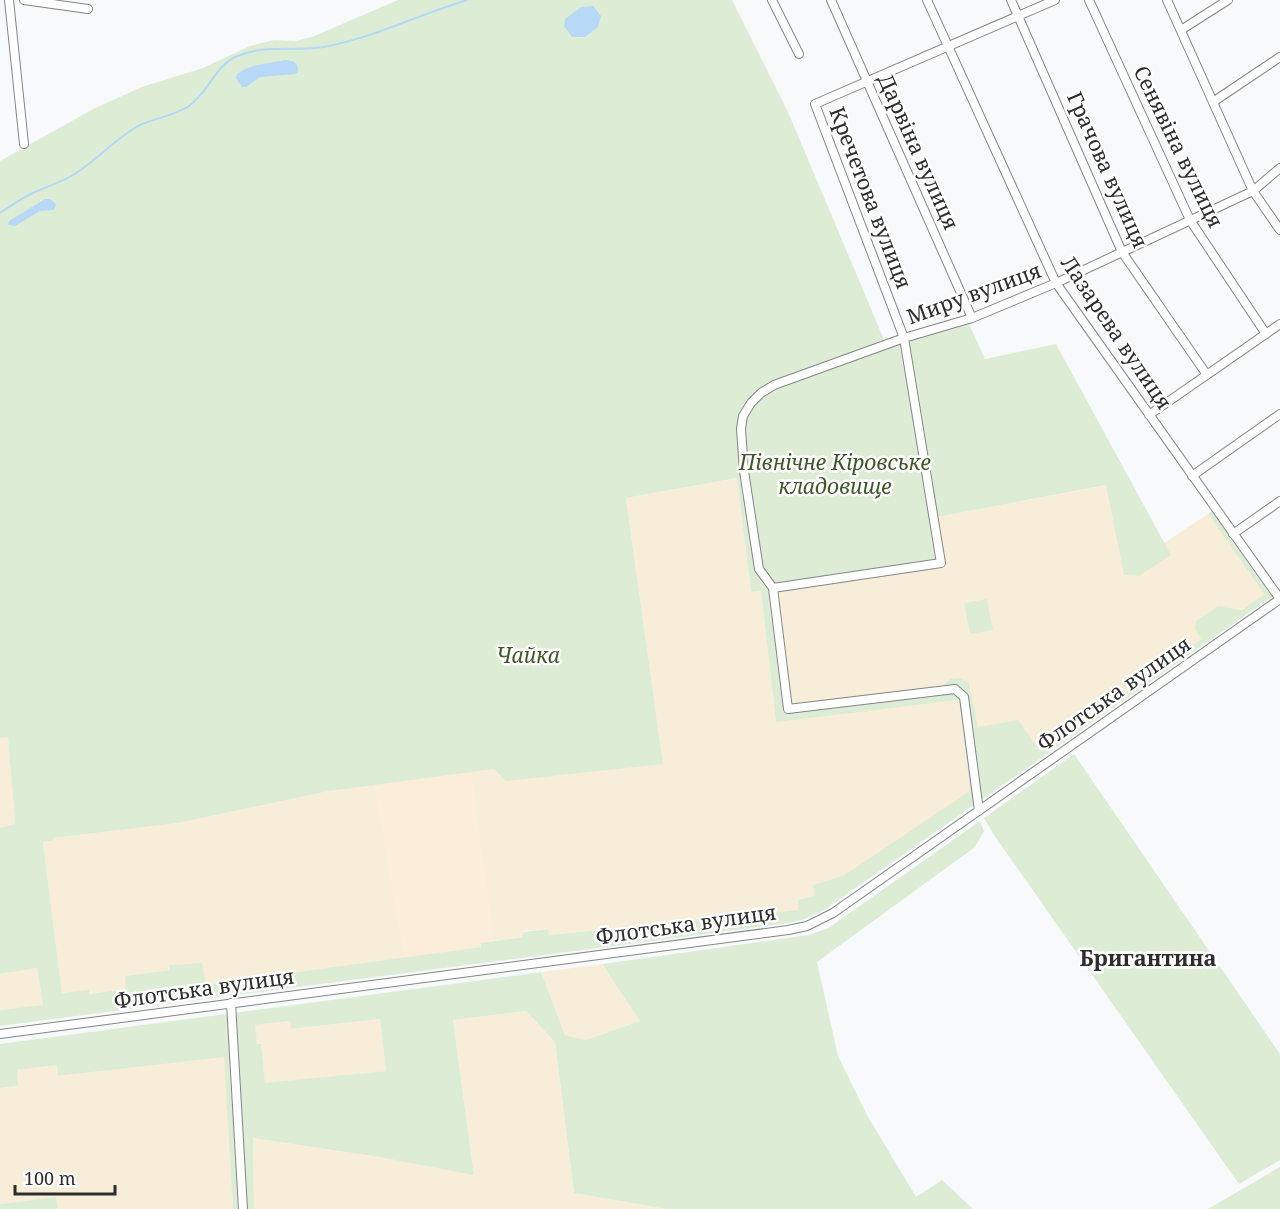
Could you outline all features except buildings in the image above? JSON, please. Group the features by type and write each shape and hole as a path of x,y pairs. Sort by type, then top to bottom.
{"street":[{"path":"9,0 24,144"},
{"path":"24,0 88,9"},
{"path":"772,0 799,54"},
{"name":"Дарвіна вулиця","path":"831,0 972,318"},
{"name":"Лазарева вулиця","path":"927,0 1056,284 1280,599"},
{"name":"Грачова вулиця","path":"1011,0 1122,252 1207,375"},
{"path":"867,81 1055,0"},
{"name":"Сенявіна вулиця","path":"1089,0 1190,220 1266,334"},
{"path":"1167,0 1252,191 1280,230"},
{"path":"1181,30 1228,0"},
{"path":"1213,102 1280,57"},
{"name":"Кречетова вулиця","path":"773,588 941,563 904,338 814,104 867,81"},
{"name":"Миру вулиця","path":"773,588 759,570 742,450 743,416 756,398 774,385 904,338 972,318 1056,284 1252,191 1280,168"},
{"path":"1149,415 1280,324"},
{"path":"1192,476 1280,414"},
{"path":"1233,534 1280,501"},
{"path":"773,588 788,709 955,689 964,697 979,811"},
{"name":"Флотська вулиця","path":"0,1034 807,926 833,913 1280,599"},
{"path":"231,1004 243,1209"}],"shaded area":[{"path":"738,478 751,592 761,591 776,721 959,700 970,792 843,877 813,885 814,896 798,910 548,935 547,929 523,931 523,937 493,941 470,772 494,769 663,764 626,498"},
{"path":"1107,485 1170,555 1164,543 1208,514 1264,594 1242,610 1218,606 1196,621 1195,629 1201,639 1040,751 978,727 969,683 950,679 942,687 791,705 777,592 945,567 937,517"},
{"path":"8,736 15,825 0,828 0,738"},
{"path":"470,772 493,941 482,943 482,947 405,958 375,784"},
{"path":"375,784 405,958 210,984 170,966 170,970 125,976 127,989 89,994 89,991 62,993 43,842 52,841 54,838 178,823 329,791"},
{"path":"603,964 640,1021 584,1040 565,1036 541,972"},
{"path":"37,968 43,1006 0,1010 0,974"},
{"path":"526,1011 555,1042 574,1193 666,1209 254,1209 253,1138 474,1174 453,1020"},
{"path":"380,1019 386,1071 265,1084 261,1044 257,1044 254,1025 290,1021 292,1029"},
{"path":"225,1056 233,1209 58,1209 56,1197 0,1204 0,1088 18,1086 16,1070 57,1065 59,1076"}],"green space":[{"name":"Чайка","path":"398,0 732,0 788,112 885,342 781,379 741,414 738,429 739,450 755,570 771,593 777,592 791,705 941,687 950,679 961,678 969,683 978,727 1018,720 1040,751 1201,639 1195,629 1196,621 1218,606 1242,610 1264,594 1208,514 1213,511 1273,596 824,910 805,919 789,923 0,1026 0,1010 43,1005 37,968 0,974 0,828 15,824 8,737 0,738 0,161 95,108 142,87 203,68 250,46 274,40 295,41 312,37","holes":["737,478 751,592 761,591 776,722 959,700 970,791 843,876 813,885 814,896 798,900 798,910 549,935 548,929 523,932 523,937 481,943 481,947 210,984 205,980 202,963 170,965 170,970 125,976 126,989 89,994 89,990 62,993 43,842 52,841 54,838 178,823 329,791 494,769 506,781 663,764 626,498"]},
{"path":"968,322 985,359 1056,344 1171,555 1139,576 1124,575 1106,485 937,517 907,340"},
{"name":"Північне Кіровське кладовище","path":"902,342 937,559 775,583 762,566 746,470 743,429 746,417 758,399 775,387"},
{"path":"987,599 993,630 970,634 964,603"},
{"path":"1074,754 1280,1054 1280,1160 1239,1184 984,818"},
{"path":"980,821 984,831 975,847 817,962 838,1056 867,1115 916,1197 942,1180 973,1209 666,1209 574,1193 555,1042 526,1011 453,1020 474,1175 379,1157 253,1138 254,1209 233,1209 224,1057 58,1076 57,1065 17,1070 18,1086 0,1088 0,1044 541,972 565,1035 585,1040 640,1021 603,964 809,935 828,928","holes":["380,1019 386,1071 265,1083 261,1044 257,1044 255,1025 290,1021 291,1029"]},
{"path":"1280,1167 1280,1209 1208,1209"},
{"path":"56,1197 58,1209 0,1209 0,1204"}],"water":[{"path":"593,6 601,16 598,27 585,37 572,37 564,26 565,19 581,7"},
{"path":"286,60 298,66 298,72 260,77 246,87 242,87 236,78 237,74 245,69"},
{"path":"45,199 50,199 56,204 54,210 40,211 15,226 8,225 9,221"}],"waterway":[{"path":"0,213 27,196 71,176 138,126 189,106 201,95 222,67 235,57 258,50 317,48 347,42 467,0"}],"district":[{"name":"Бригантина","path":"1148,958"}]}
